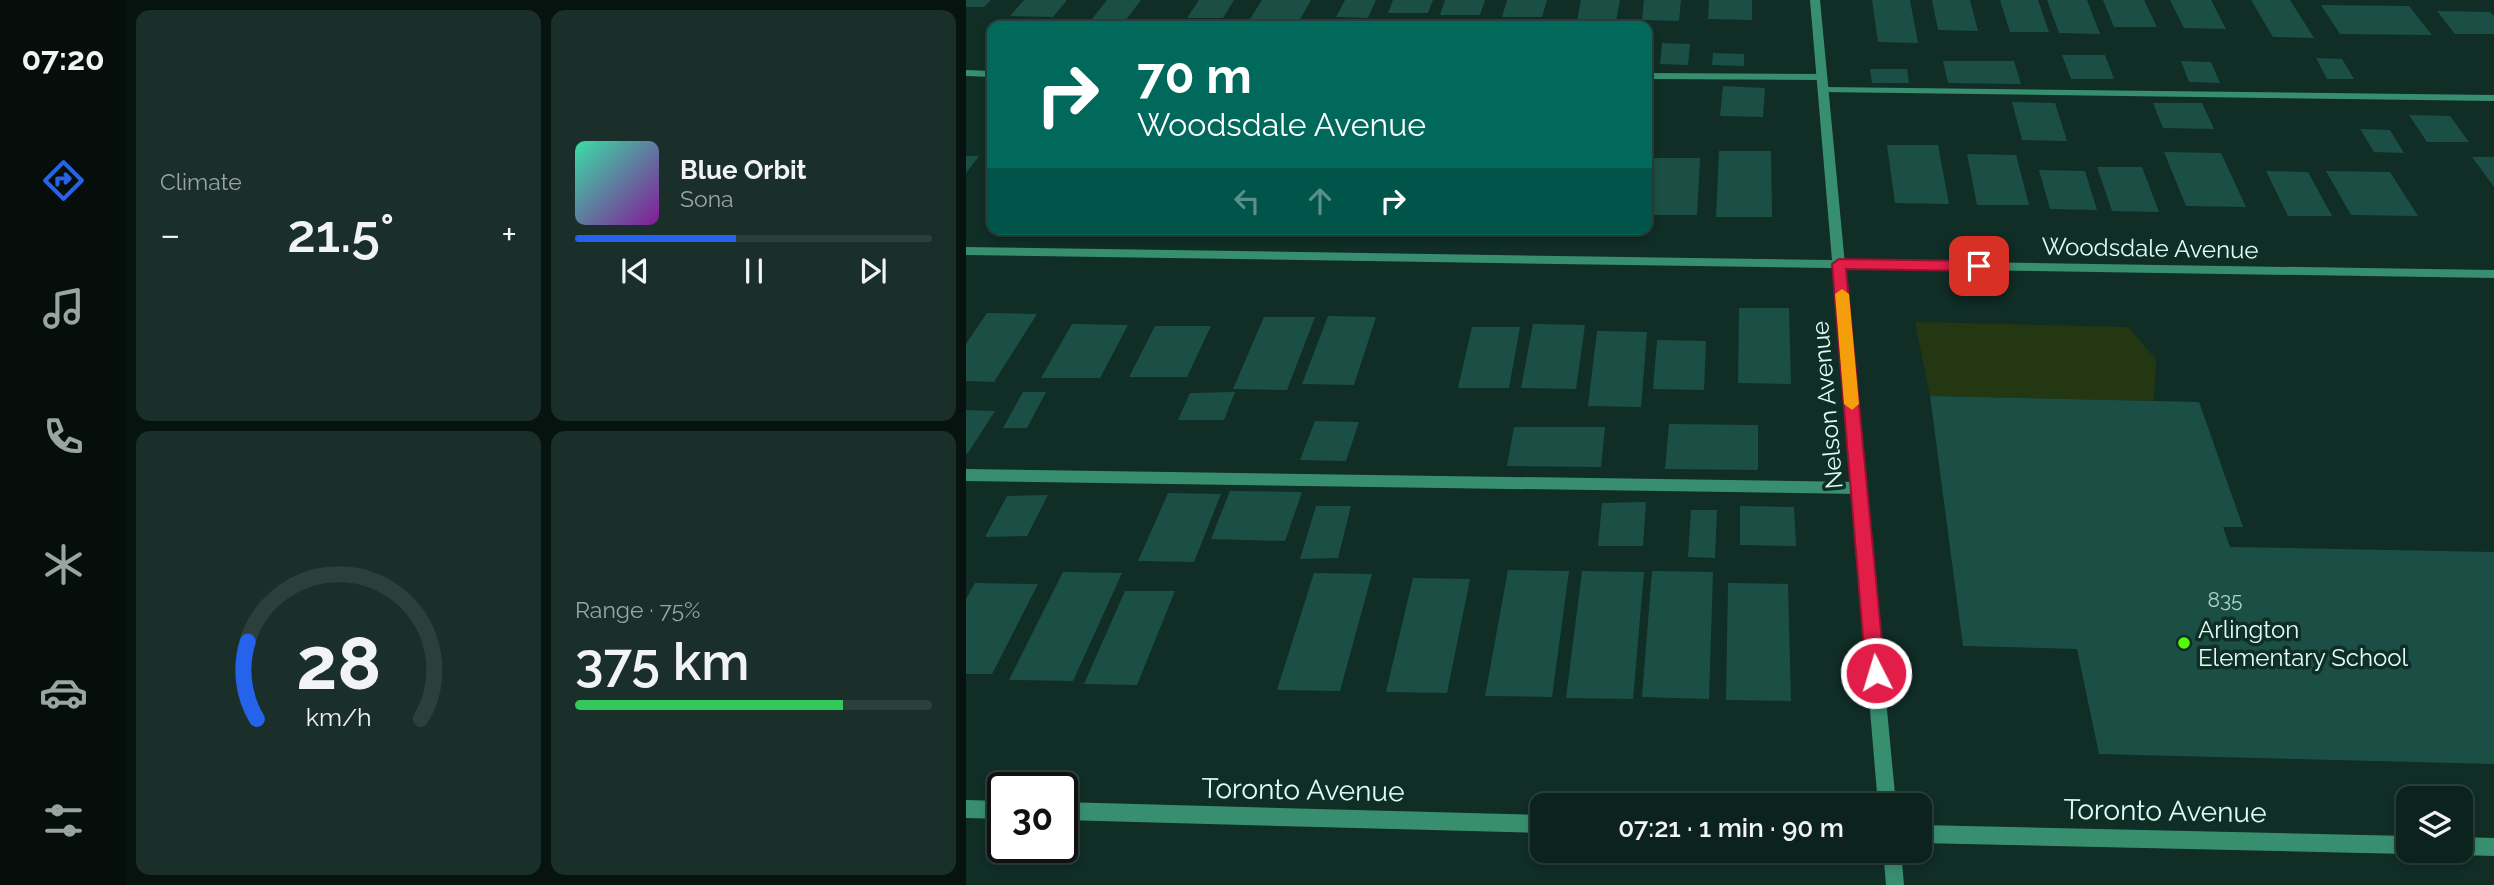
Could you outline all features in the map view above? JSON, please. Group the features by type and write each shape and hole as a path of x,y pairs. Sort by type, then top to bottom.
{"street":[{"name":"Nelson Avenue","path":"1815,0 1887,793"},
{"path":"966,74 987,74"},
{"path":"1652,76 1822,77"},
{"path":"1824,90 2494,97"},
{"name":"Woodsdale Avenue","path":"966,251 2494,274"},
{"path":"966,475 1859,488"},
{"path":"966,809 987,810"},
{"name":"Toronto Avenue","path":"1078,811 1530,824"},
{"name":"Toronto Avenue","path":"1932,834 2396,845"},
{"path":"2473,846 2494,847"},
{"path":"1893,863 1895,885"}],"green space":[{"path":"1915,322 2128,327 2156,359 2154,401 1930,396"}],"building":[{"path":"966,0 991,0 984,7 966,7"},
{"path":"1024,0 1067,0 1053,17 1010,16"},
{"path":"1107,0 1141,0 1125,21 1090,21"},
{"path":"1199,0 1234,0 1223,18 1187,18"},
{"path":"1262,0 1311,0 1299,21 1249,21"},
{"path":"1345,0 1376,0 1368,18 1336,17"},
{"path":"1393,0 1433,0 1428,13 1388,13"},
{"path":"1445,0 1485,0 1480,15 1440,15"},
{"path":"1507,0 1547,0 1542,17 1502,17"},
{"path":"1581,0 1620,0 1616,21 1577,21"},
{"path":"1644,0 1681,0 1679,21 1642,20"},
{"path":"1709,0 1752,0 1752,20 1708,19"},
{"path":"1872,0 1910,0 1918,43 1878,42"},
{"path":"1932,0 1970,0 1978,31 1938,30"},
{"path":"2000,0 2038,0 2049,32 2010,32"},
{"path":"2047,0 2087,0 2100,34 2059,33"},
{"path":"2103,0 2144,0 2157,27 2114,27"},
{"path":"2170,0 2211,0 2226,29 2184,28"},
{"path":"2251,0 2290,0 2314,38 2273,37"},
{"path":"2321,5 2409,6 2432,35 2340,34"},
{"path":"2437,11 2490,12 2494,16 2494,34 2455,34"},
{"path":"1662,43 1690,44 1688,65 1660,64"},
{"path":"1713,53 1744,54 1744,66 1712,65"},
{"path":"2062,55 2105,55 2114,79 2071,79"},
{"path":"2316,58 2342,59 2354,79 2327,79"},
{"path":"1943,61 2014,61 2021,84 1948,83"},
{"path":"2181,61 2211,62 2220,83 2189,82"},
{"path":"1870,69 1907,69 1909,83 1872,83"},
{"path":"1723,86 1765,88 1763,117 1720,116"},
{"path":"2012,102 2055,103 2067,141 2022,140"},
{"path":"2153,103 2202,103 2214,129 2163,128"},
{"path":"2409,115 2450,116 2469,142 2427,142"},
{"path":"2360,129 2390,130 2404,153 2374,152"},
{"path":"1887,145 1938,145 1949,204 1895,203"},
{"path":"1719,151 1771,151 1772,217 1716,217"},
{"path":"2164,152 2221,153 2246,207 2186,206"},
{"path":"1967,154 2016,155 2029,205 1977,205"},
{"path":"966,156 979,156 966,173"},
{"path":"2472,157 2494,157 2494,187"},
{"path":"1652,158 1700,158 1697,215 1652,215"},
{"path":"2097,167 2142,167 2159,212 2112,211"},
{"path":"2039,170 2085,171 2097,210 2050,209"},
{"path":"2266,171 2308,172 2332,216 2288,216"},
{"path":"2326,171 2390,172 2418,216 2351,215"},
{"path":"1739,308 1789,308 1791,384 1738,383"},
{"path":"987,313 1037,314 994,382 966,381 966,344"},
{"path":"1328,316 1376,317 1354,385 1302,384"},
{"path":"1264,317 1315,317 1287,390 1233,389"},
{"path":"1072,324 1128,325 1100,378 1041,378"},
{"path":"1533,324 1585,325 1576,389 1521,388"},
{"path":"1155,326 1211,326 1187,377 1129,377"},
{"path":"1472,327 1520,327 1509,388 1458,388"},
{"path":"1597,331 1647,332 1641,407 1588,406"},
{"path":"1657,340 1706,341 1704,390 1653,389"},
{"path":"1023,392 1046,392 1027,428 1003,428"},
{"path":"1235,392 1224,420 1178,420 1190,393"},
{"path":"1930,396 2199,402 2243,527 2223,527 2230,547 2494,552 2494,764 2099,754 2077,649 1963,646"},
{"path":"966,410 995,411 968,453 966,453"},
{"path":"1315,421 1359,422 1346,461 1300,460"},
{"path":"1669,424 1758,425 1758,470 1665,469"},
{"path":"1514,427 1605,427 1601,467 1507,466"},
{"path":"1230,491 1302,492 1285,541 1211,539"},
{"path":"1168,493 1221,494 1194,562 1138,561"},
{"path":"1048,495 1027,536 985,537 1007,496"},
{"path":"1646,502 1643,546 1598,546 1602,503"},
{"path":"1316,506 1351,506 1338,558 1300,559"},
{"path":"1740,506 1794,507 1796,546 1740,545"},
{"path":"1691,510 1717,510 1715,558 1688,557"},
{"path":"1508,570 1569,571 1552,697 1485,696"},
{"path":"1582,571 1644,572 1633,699 1566,698"},
{"path":"1652,571 1713,572 1709,699 1642,697"},
{"path":"1063,572 1122,573 1073,681 1009,680"},
{"path":"1314,573 1372,574 1340,691 1277,690"},
{"path":"1413,578 1470,579 1447,693 1386,692"},
{"path":"975,583 1038,584 992,674 966,674 966,599"},
{"path":"1728,583 1788,584 1791,701 1726,700"},
{"path":"1125,591 1175,591 1137,685 1084,684"}],"slow traffic":[{"path":"1842,294 1852,404"}],"place":[{"name":"Arlington Elementary School","path":"2184,643"}],"route":[{"path":"1876,673 1839,264 1979,266"}]}
